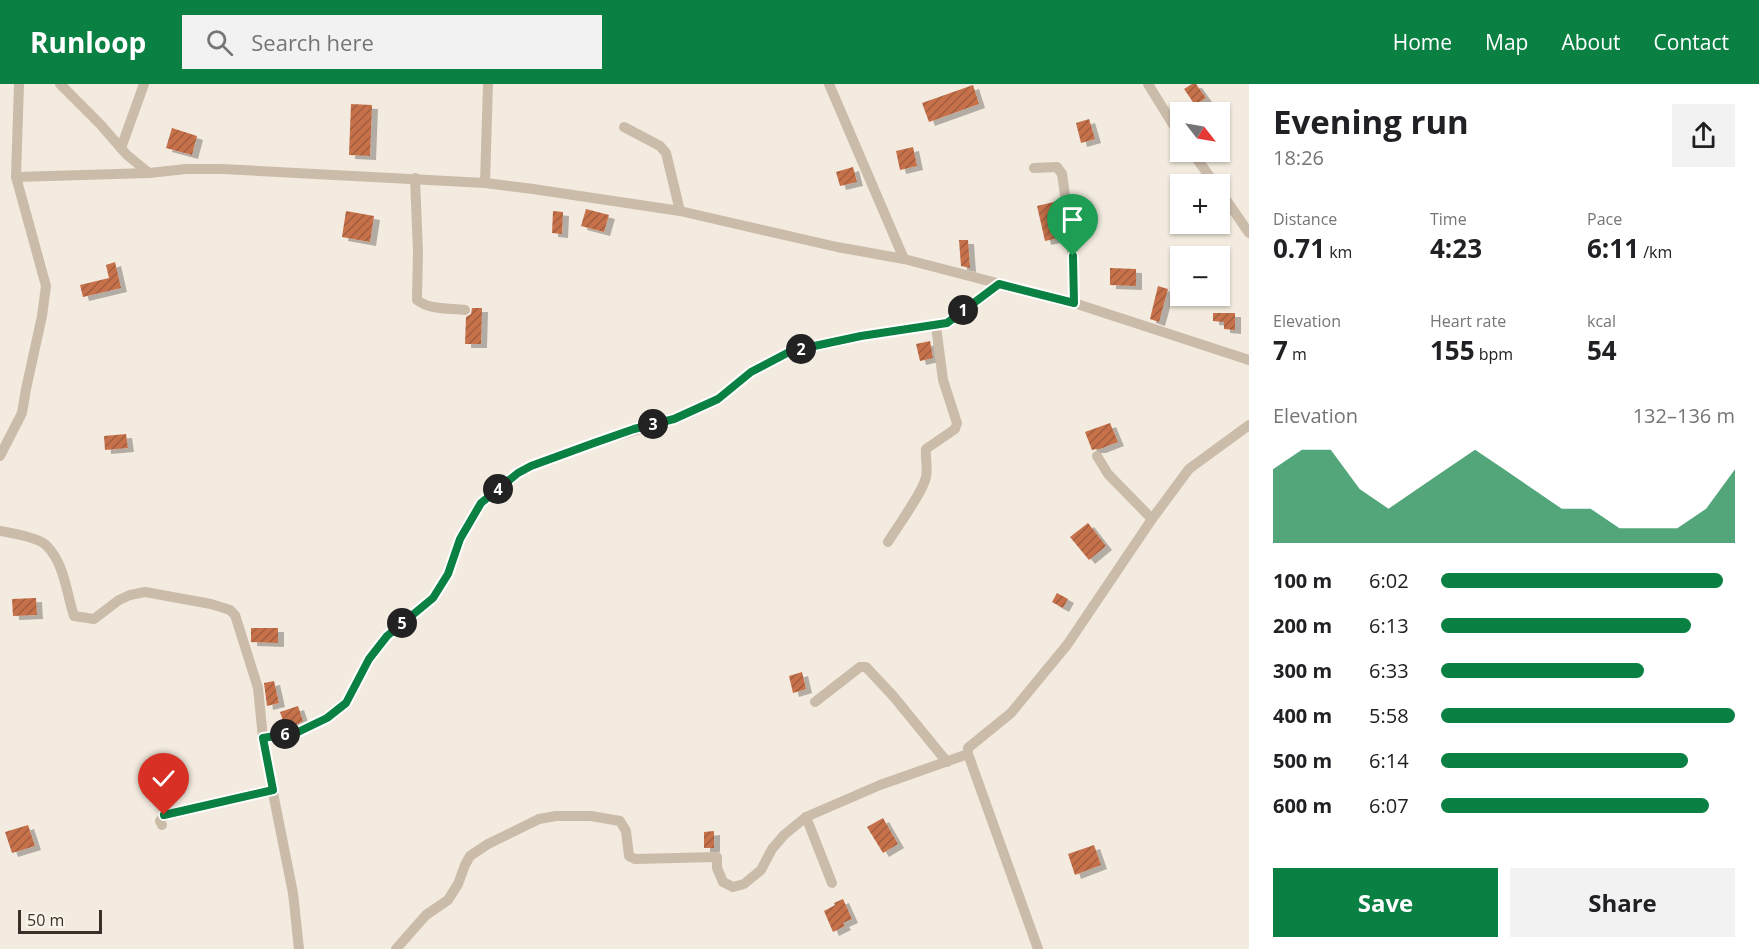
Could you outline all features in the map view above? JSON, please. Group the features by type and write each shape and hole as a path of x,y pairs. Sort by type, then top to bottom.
{"street":[{"path":"0,456 22,413 46,286 16,177 20,84"},
{"path":"60,84 121,148 149,173"},
{"path":"121,148 144,84"},
{"path":"485,183 488,84"},
{"path":"829,84 904,259"},
{"path":"1148,84 1170,120"},
{"path":"624,127 660,146 666,153 680,211"},
{"path":"1034,168 1057,167 1062,174 1072,245 1074,303"},
{"path":"16,177 222,169 415,178 533,189 680,211 837,247 904,259 1074,303 1249,360"},
{"path":"415,178 417,300 422,305 465,310"},
{"path":"1230,205 1249,233"},
{"path":"263,738 298,732 327,718 346,703 369,659 387,636 433,598 448,574 460,539 481,503 518,473 531,466 634,429 674,419 718,399 751,372 791,351 861,336 947,323 999,284"},
{"path":"888,542 922,488 926,476 924,460 926,449 955,429 957,423 943,380 936,326"},
{"path":"1038,949 968,754 969,748 1011,713 1067,645 1152,519 1189,469 1249,425"},
{"path":"1097,456 1108,474 1152,519"},
{"path":"0,531 45,544 61,567 74,616 94,619 118,600 130,594 145,592 211,604 230,609 235,615 258,688 263,738 293,893 299,949"},
{"path":"815,702 860,667 866,667 894,697 947,762"},
{"path":"396,949 426,915 448,900 470,856 488,844 539,819 556,816 591,816 620,821 626,831 629,856 635,859 717,857 717,868 723,882 733,887 744,884 761,870 772,849 784,835 806,817 880,785 968,754"},
{"path":"162,825 160,821 164,815 273,790"},
{"path":"806,817 832,883"}],"building":[{"path":"1196,84 1206,98 1200,102 1193,102 1184,89"},
{"path":"973,85 979,104 929,122 922,103"},
{"path":"351,104 372,105 370,156 349,155"},
{"path":"1089,119 1095,139 1081,143 1076,123"},
{"path":"172,128 197,136 192,155 166,148"},
{"path":"913,147 917,166 900,170 896,151"},
{"path":"853,167 857,182 840,186 836,172"},
{"path":"1058,201 1063,237 1045,241 1037,206"},
{"path":"586,209 609,215 604,232 581,226"},
{"path":"346,211 374,216 370,242 342,237"},
{"path":"553,211 563,212 562,234 552,233"},
{"path":"959,240 968,240 970,268 961,266"},
{"path":"115,262 121,288 83,297 80,285 109,278 106,265"},
{"path":"1110,268 1136,269 1136,286 1110,285"},
{"path":"1158,286 1168,289 1159,322 1150,319"},
{"path":"472,308 482,308 481,344 465,344 466,317 471,314"},
{"path":"1213,313 1235,313 1235,330 1224,329 1224,322 1213,321"},
{"path":"930,341 933,358 920,361 916,344"},
{"path":"1110,423 1118,442 1092,450 1085,432"},
{"path":"126,434 128,448 105,450 104,436"},
{"path":"1088,523 1106,546 1089,560 1070,537"},
{"path":"1057,593 1068,599 1063,608 1052,602"},
{"path":"36,598 37,615 13,616 12,599"},
{"path":"251,628 278,628 278,643 251,642"},
{"path":"802,672 806,689 793,693 789,676"},
{"path":"274,681 279,703 267,706 264,683"},
{"path":"298,706 303,721 285,727 280,712"},
{"path":"883,818 898,844 883,853 867,827"},
{"path":"28,825 35,846 12,853 5,832"},
{"path":"714,831 714,848 704,848 704,832"},
{"path":"1094,845 1101,865 1075,875 1068,854"},
{"path":"843,899 852,919 843,923 845,926 833,932 824,911"}],"route":[{"path":"164,815 273,790 263,738 298,732 327,718 346,703 369,659 387,636 433,598 448,574 460,539 481,503 518,473 531,466 634,429 674,419 718,399 751,372 791,351 861,336 947,323 999,284 1074,303 1073,256"}]}
